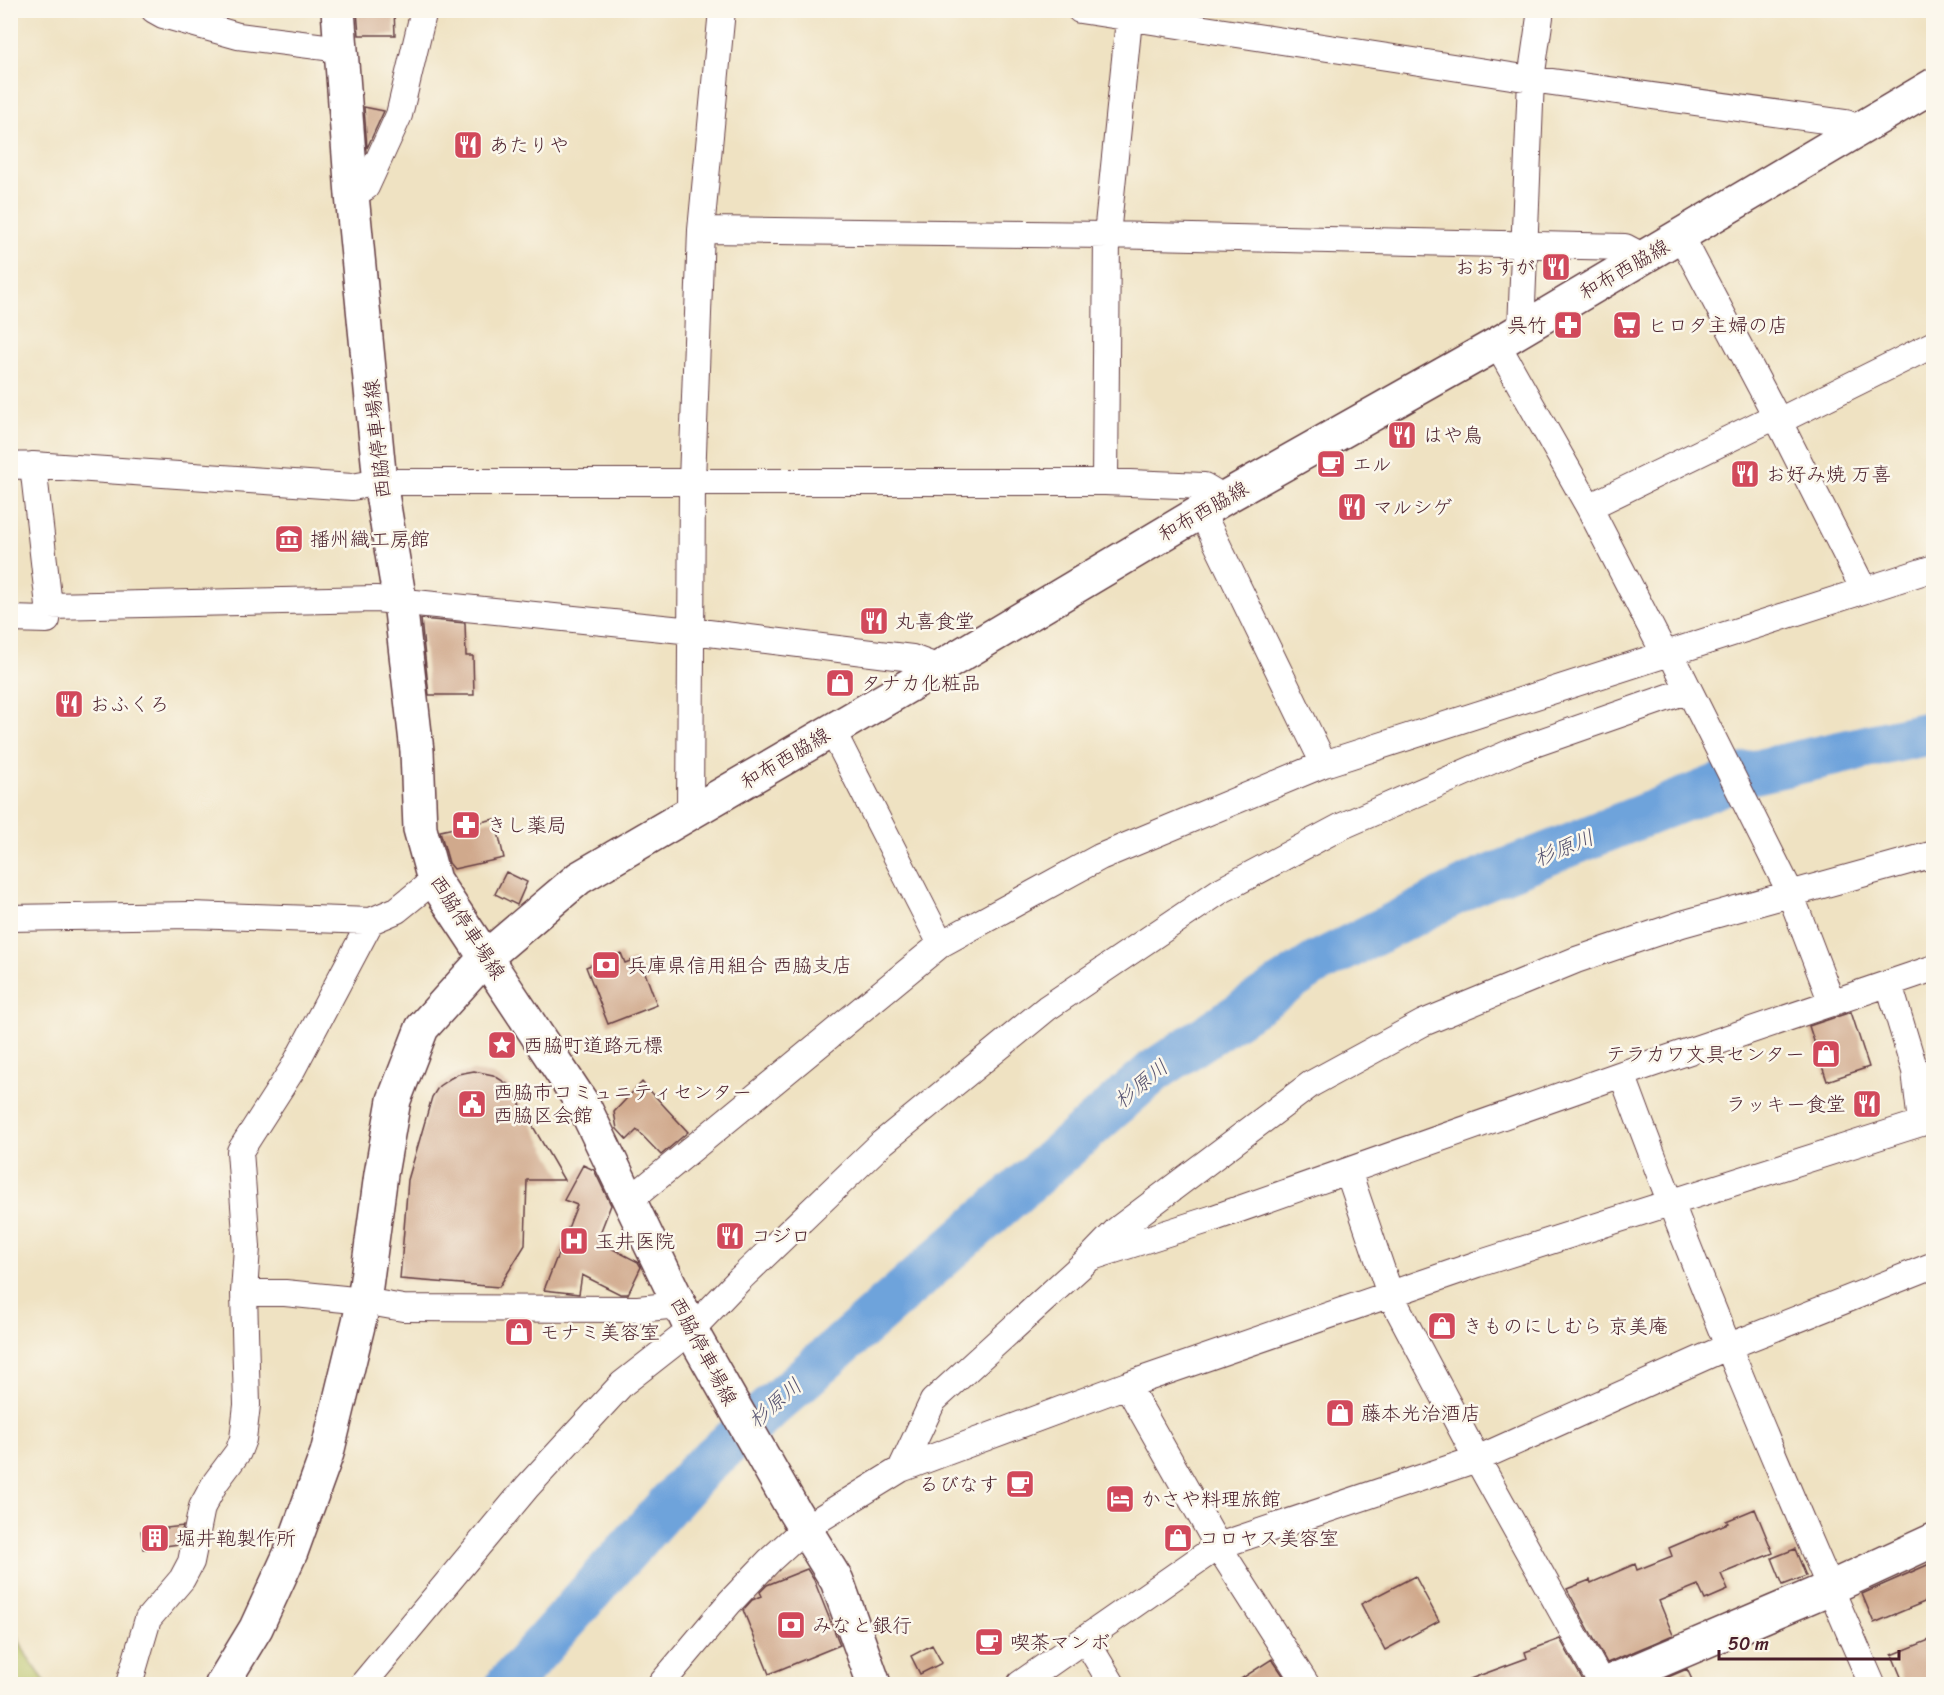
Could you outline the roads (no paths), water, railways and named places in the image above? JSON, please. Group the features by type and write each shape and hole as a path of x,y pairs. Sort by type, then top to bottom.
{"main road":[{"name":"西脇停車場線","path":"338,10 352,195 380,482 400,602 417,751 420,830 434,880 584,1106 689,1325 837,1581 874,1684"},
{"name":"和布西脇線","path":"222,1684 256,1628 291,1552 327,1453 364,1301 381,1174 394,1100 422,1028 486,957 579,878 1213,505 1509,337 1934,85"},
{"path":"1603,1684 1830,1588 1934,1540"}],"street":[{"path":"154,10 163,15 238,36 341,48"},
{"path":"352,195 366,187 399,114 424,10"},
{"path":"690,814 692,481 701,230 722,10"},
{"path":"1080,10 1130,14 1531,79 1846,123 1860,129"},
{"path":"1541,10 1531,79 1524,245 1509,337 1589,507 1660,645 1675,662 1789,892 1832,1003"},
{"path":"1106,482 1107,236 1130,14"},
{"path":"701,230 1625,247 1644,257"},
{"path":"1681,236 1777,418 1863,590"},
{"path":"1589,507 1934,344"},
{"path":"10,619 47,620 49,606 22,466 352,487 380,482 692,481 1106,482 1204,486 1324,764"},
{"path":"630,1200 941,944 1100,858 1324,764 1934,568"},
{"path":"49,606 376,599 692,631 912,658 939,668"},
{"path":"363,1684 527,1487 622,1384 740,1279 891,1136 1047,1008 1220,891 1340,827 1514,751 1691,694"},
{"path":"832,730 941,944"},
{"path":"901,1469 933,1401 1091,1257 1125,1223 1311,1084 1423,1023 1576,960 1682,924 1789,892 1934,854"},
{"path":"10,918 191,915 371,921 397,910 434,880"},
{"path":"129,1684 148,1619 182,1579 191,1562 202,1507 215,1483 238,1452 243,1438 247,1405 244,1293 247,1247 240,1151 292,1070 371,921"},
{"path":"1091,1257 1214,1218 1623,1074 1934,968"},
{"path":"661,1684 730,1602 770,1560 800,1520 901,1469 1127,1385 1390,1294 1669,1203 1929,1126 1889,984"},
{"path":"1623,1074 1669,1203 1727,1347 1872,1684"},
{"path":"1348,1172 1390,1294 1477,1459 1603,1684"},
{"path":"1020,1684 1218,1546 1477,1459 1727,1347 1934,1265"},
{"path":"244,1293 285,1293 364,1301 403,1308 638,1309 689,1325"},
{"path":"1127,1385 1218,1546 1306,1684"},
{"path":"1085,1639 1112,1684"}],"waterway":[{"name":"杉原川","path":"508,1684 699,1470 1154,1071 1315,964 1477,882 1750,773 1934,732"}],"place":[{"name":"あたりや","path":"468,145"},
{"name":"おおすが","path":"1556,267"},
{"name":"呉竹","path":"1568,325"},
{"name":"ヒロタ主婦の店","path":"1627,325"},
{"name":"はや鳥","path":"1402,435"},
{"name":"エル","path":"1331,464"},
{"name":"お好み焼 万喜","path":"1745,474"},
{"name":"マルシゲ","path":"1352,507"},
{"name":"播州織工房館","path":"289,539"},
{"name":"丸喜食堂","path":"874,621"},
{"name":"タナカ化粧品","path":"840,683"},
{"name":"おふくろ","path":"69,704"},
{"name":"きし薬局","path":"466,825"},
{"name":"兵庫県信用組合 西脇支店","path":"606,965"},
{"name":"西脇町道路元標","path":"502,1045"},
{"name":"テラカワ文具センター","path":"1826,1054"},
{"name":"西脇市コミュニティセンター 西脇区会館","path":"472,1104"},
{"name":"ラッキー食堂","path":"1867,1104"},
{"name":"コジロ","path":"730,1236"},
{"name":"玉井医院","path":"574,1241"},
{"name":"きものにしむら 京美庵","path":"1442,1326"},
{"name":"モナミ美容室","path":"519,1332"},
{"name":"藤本光治酒店","path":"1340,1413"},
{"name":"るびなす","path":"1020,1484"},
{"name":"かさや料理旅館","path":"1120,1499"},
{"name":"堀井鞄製作所","path":"155,1538"},
{"name":"コロヤス美容室","path":"1178,1538"},
{"name":"みなと銀行","path":"791,1625"},
{"name":"喫茶マンボ","path":"989,1642"}]}
